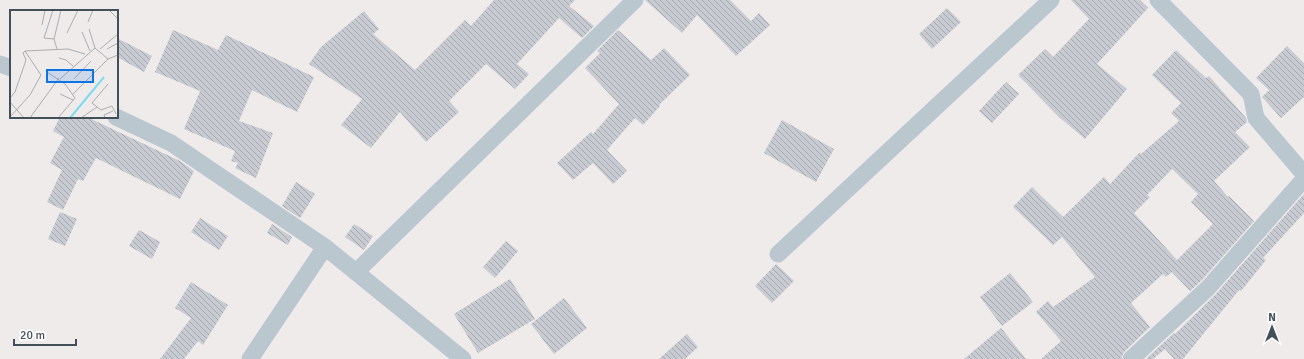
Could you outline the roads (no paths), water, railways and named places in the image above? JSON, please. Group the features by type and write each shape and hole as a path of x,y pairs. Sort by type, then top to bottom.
{"street":[{"path":"356,272 635,0"},
{"path":"778,254 1051,0"},
{"path":"1158,0 1251,94 1256,118 1304,174"},
{"path":"0,64 10,68"},
{"path":"118,118 171,143 325,247 463,359"},
{"path":"1131,359 1208,288 1304,179"},
{"path":"250,359 325,247"}]}
